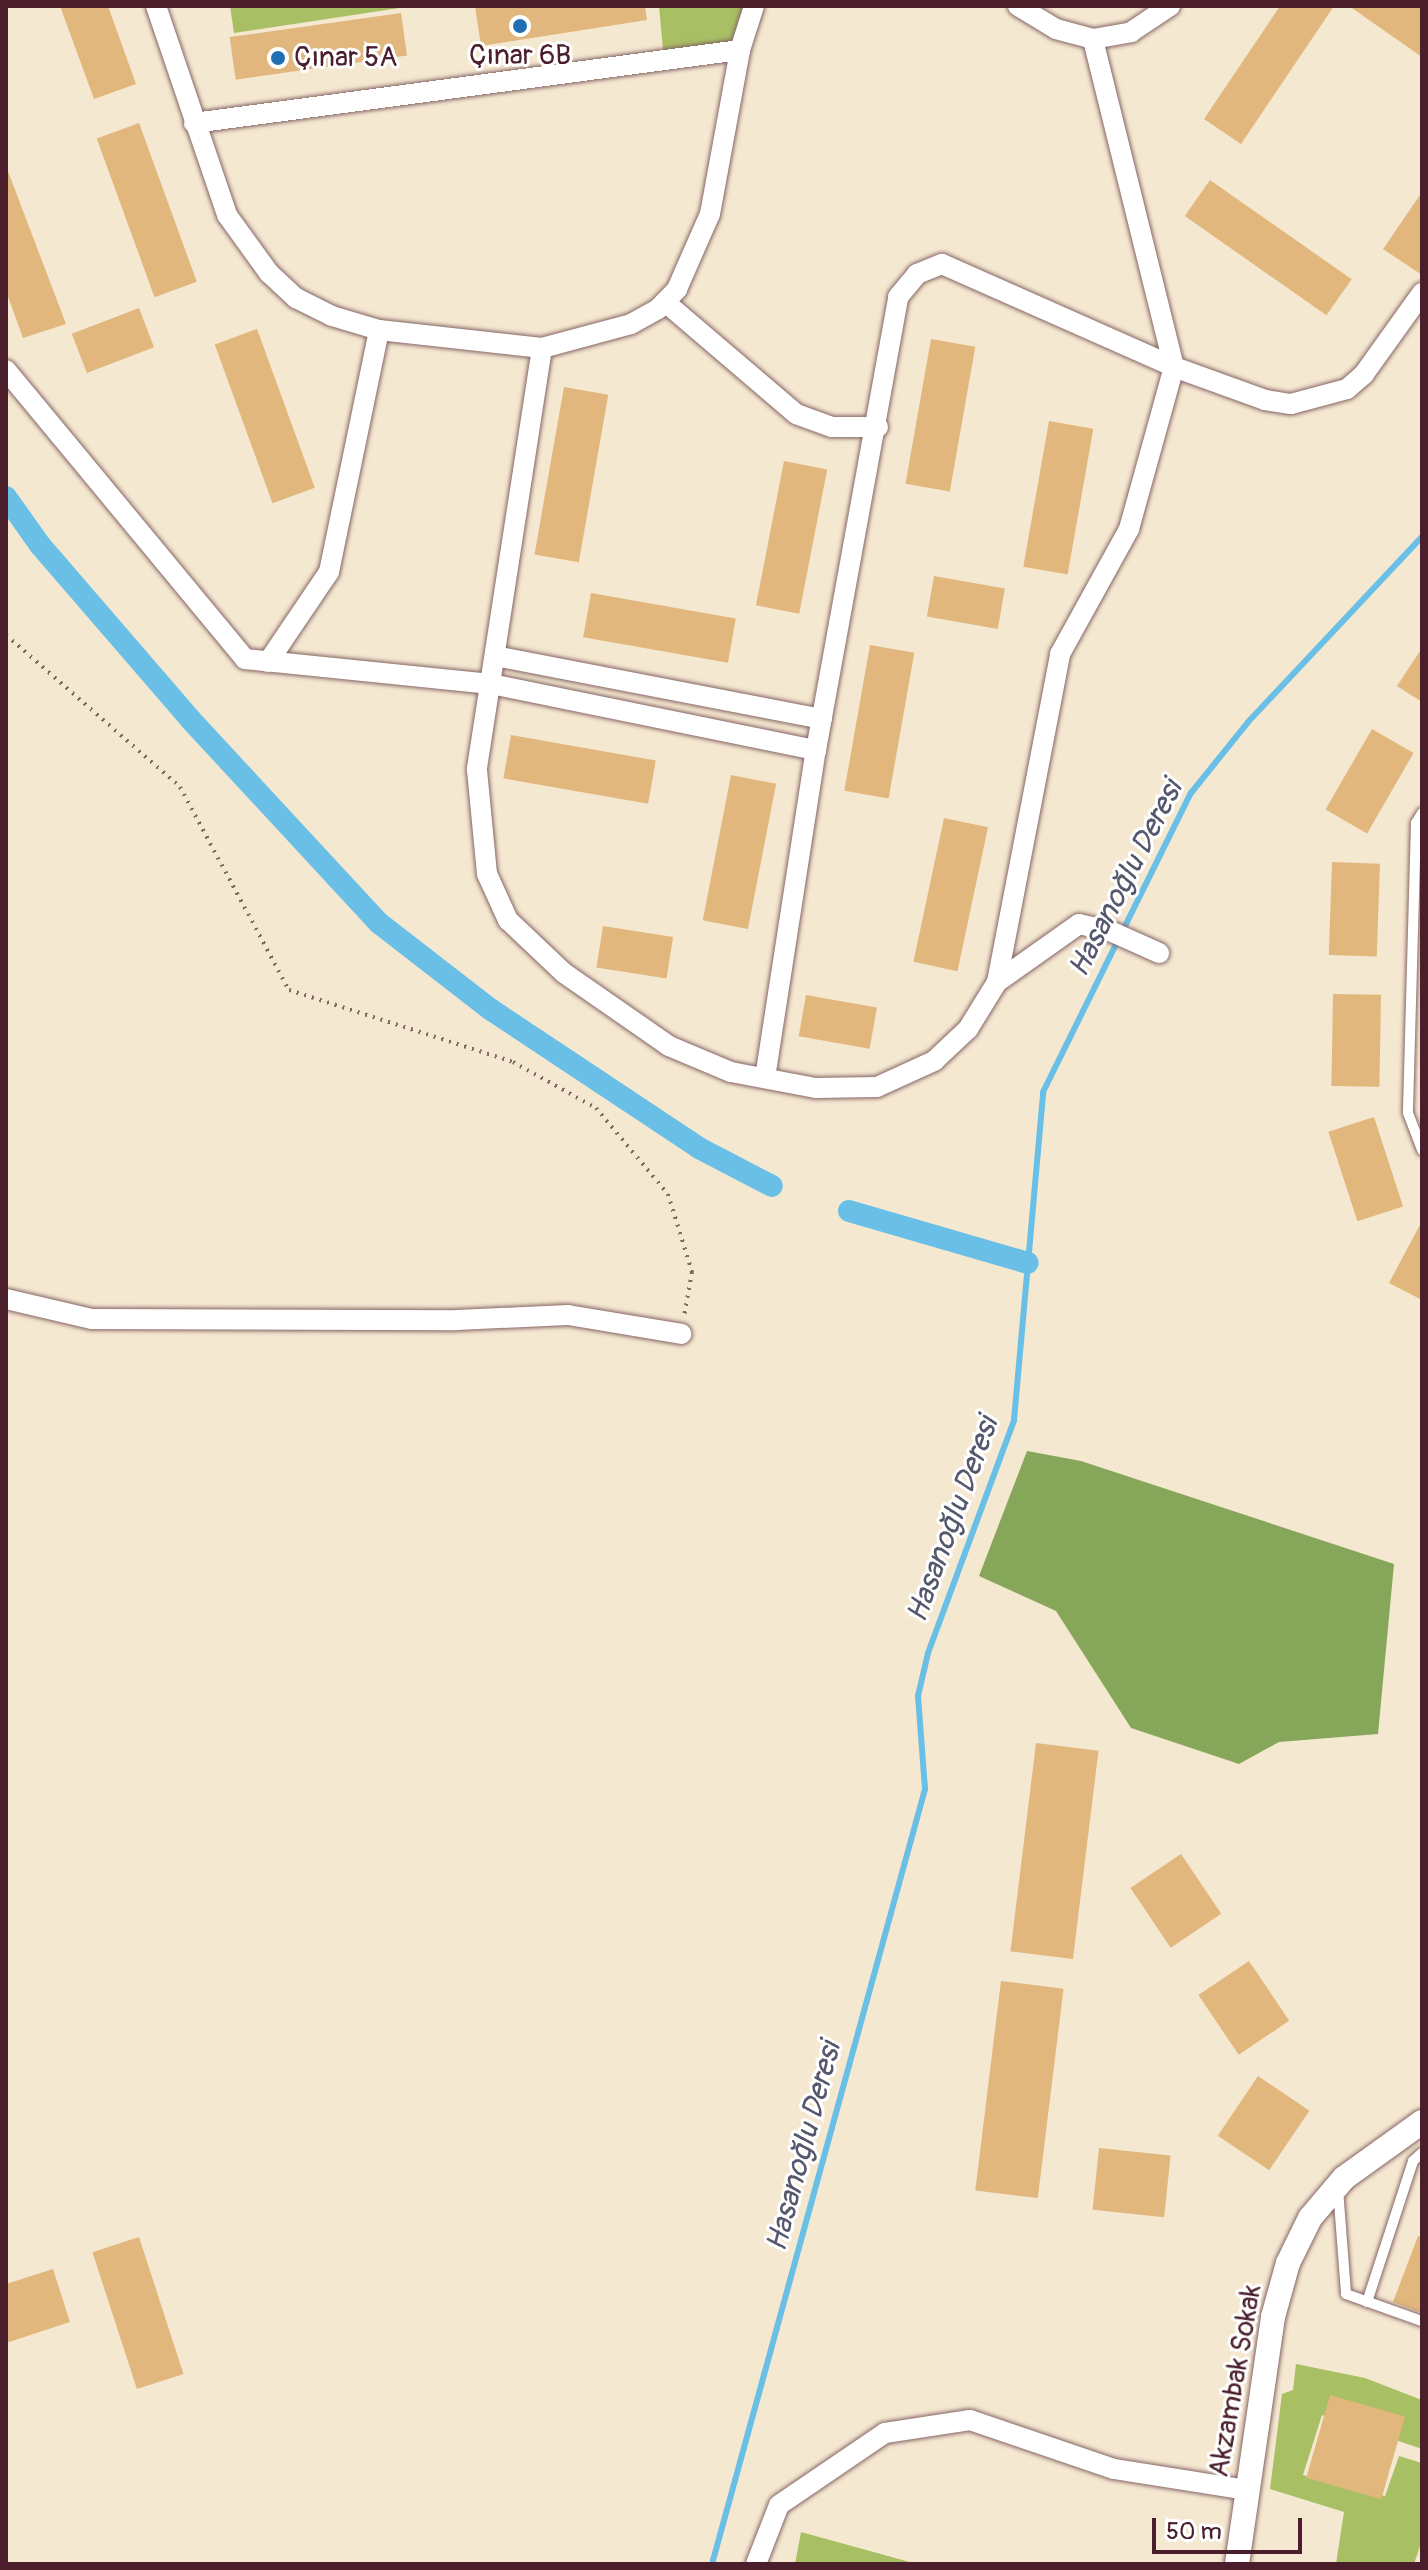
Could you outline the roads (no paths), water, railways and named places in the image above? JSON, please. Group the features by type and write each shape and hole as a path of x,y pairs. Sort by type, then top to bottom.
{"street":[{"path":"156,6 227,215 269,273 296,298 332,316 379,330 542,348 631,324 665,302 682,280 710,214 740,50 754,6"},
{"path":"1018,6 1056,29 1093,39 1131,32 1170,6"},
{"path":"542,348 477,770 477,810 487,874 508,920 564,973 669,1046 731,1072 816,1088 877,1087 934,1061 968,1029 997,982 1060,654 1129,529 1174,367 1093,39"},
{"path":"194,123 740,50"},
{"path":"765,1078 816,750 878,427 898,297 917,274 942,264 1174,367 1265,400 1318,400 1347,389 1364,374 1422,293"},
{"path":"665,302 796,414 832,427 878,427"},
{"path":"268,662 329,572 379,330"},
{"path":"6,370 245,659 491,684 816,750"},
{"path":"495,656 822,719"},
{"path":"997,982 1079,924 1110,931 1159,953"},
{"path":"6,1299 92,1319 457,1320 568,1315 681,1334"},
{"name":"Akzambak Sokak","path":"1237,2564 1273,2317 1288,2263 1310,2218 1338,2185 1422,2122"},
{"path":"756,2564 779,2505 885,2433 970,2420 1114,2469 1247,2490"}],"lane":[{"path":"1422,813 1416,823 1408,1113 1422,1150"},
{"path":"1367,2302 1413,2161 1422,2153"},
{"path":"1338,2185 1346,2294 1422,2321"}],"waterway":[{"path":"6,497 40,545 190,719 379,923 490,1009 699,1148 772,1186"},
{"name":"Hasanoğlu Deresi","path":"712,2564 925,1789 918,1696 928,1653 1014,1420 1043,1092 1191,793 1248,722 1422,537"},
{"path":"849,1211 1028,1263"}],"place":[{"name":"Çınar 6B","path":"520,26"},
{"name":"Çınar 5A","path":"278,58"}]}
